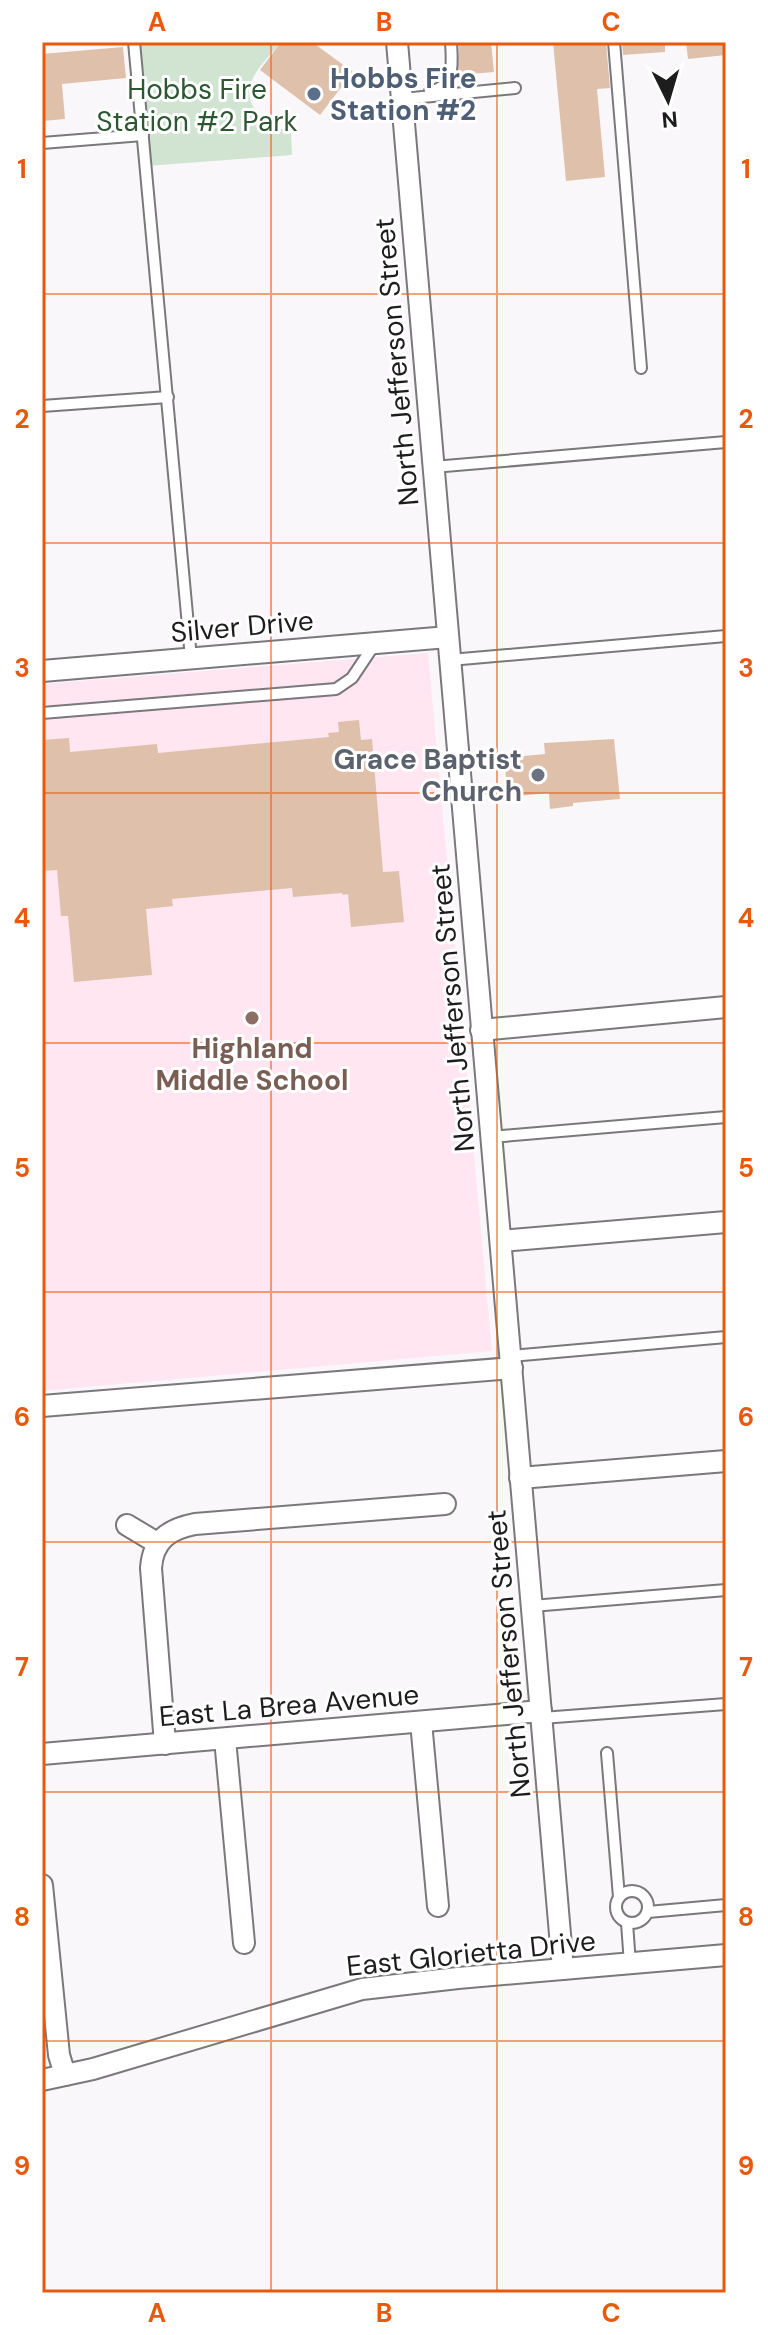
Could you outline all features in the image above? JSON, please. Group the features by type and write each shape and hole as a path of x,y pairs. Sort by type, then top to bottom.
{"street":[{"name":"North Jefferson Street","path":"397,42 563,1969"},
{"name":"Silver Drive","path":"42,671 448,637"},
{"path":"481,1030 726,1007"},
{"path":"501,1241 726,1222"},
{"path":"42,1406 512,1362"},
{"path":"520,1478 726,1461"},
{"path":"165,1744 151,1568 157,1543 168,1533 195,1524 445,1504"},
{"path":"127,1525 157,1543"},
{"name":"East La Brea Avenue","path":"42,1754 421,1722 542,1715"},
{"path":"421,1722 438,1906"},
{"path":"225,1739 244,1943"},
{"path":"42,1885 59,2055 65,2075"},
{"name":"East Glorietta Drive","path":"42,2080 362,1989 726,1955"}],"lane":[{"path":"134,42 191,658"},
{"path":"402,96 439,90 450,78 451,42"},
{"path":"614,42 641,368"},
{"path":"402,96 515,88"},
{"path":"42,143 143,135"},
{"path":"42,406 168,397"},
{"path":"433,467 726,442"},
{"path":"450,660 726,636"},
{"path":"42,713 336,689 352,678 375,643"},
{"path":"491,1137 726,1117"},
{"path":"512,1362 726,1337"},
{"path":"532,1606 726,1590"},
{"path":"542,1715 726,1704"},
{"path":"607,1753 619,1897 617,1915 627,1923 640,1922 648,1912 647,1900 642,1894 630,1891 619,1897"},
{"path":"648,1912 726,1905"},
{"path":"627,1923 630,1964"}],"shaded area":[{"name":"Highland Middle School","path":"428,653 492,1351 42,1391 42,684"}],"green space":[{"name":"Hobbs Fire Station #2 Park","path":"138,42 281,42 253,78 250,98 266,120 291,133 292,155 147,166"}],"building":[{"name":"Hobbs Fire Station #2","path":"281,42 312,42 353,72 320,115 260,70"},
{"path":"459,42 491,42 494,72 458,75"},
{"path":"553,42 606,42 610,88 597,89 605,177 566,181"},
{"path":"622,42 665,42 665,52 623,55"},
{"path":"686,42 726,42 726,55 688,59"},
{"path":"123,47 126,78 62,84 65,119 42,121 42,54"},
{"path":"359,720 361,740 372,739 383,872 399,871 404,922 351,927 348,894 293,897 292,888 172,899 173,906 146,909 152,975 74,982 68,916 61,916 57,870 42,871 42,740 69,738 70,752 157,744 158,753 329,737 328,733 339,732 338,722"},
{"name":"Grace Baptist Church","path":"614,739 620,799 573,803 573,806 550,809 549,793 508,797 504,758 545,754 544,743"}],"place":[{"name":"Hobbs Fire Station #2","path":"314,94"},
{"name":"Grace Baptist Church","path":"538,775"},
{"name":"Highland Middle School","path":"252,1018"}]}
